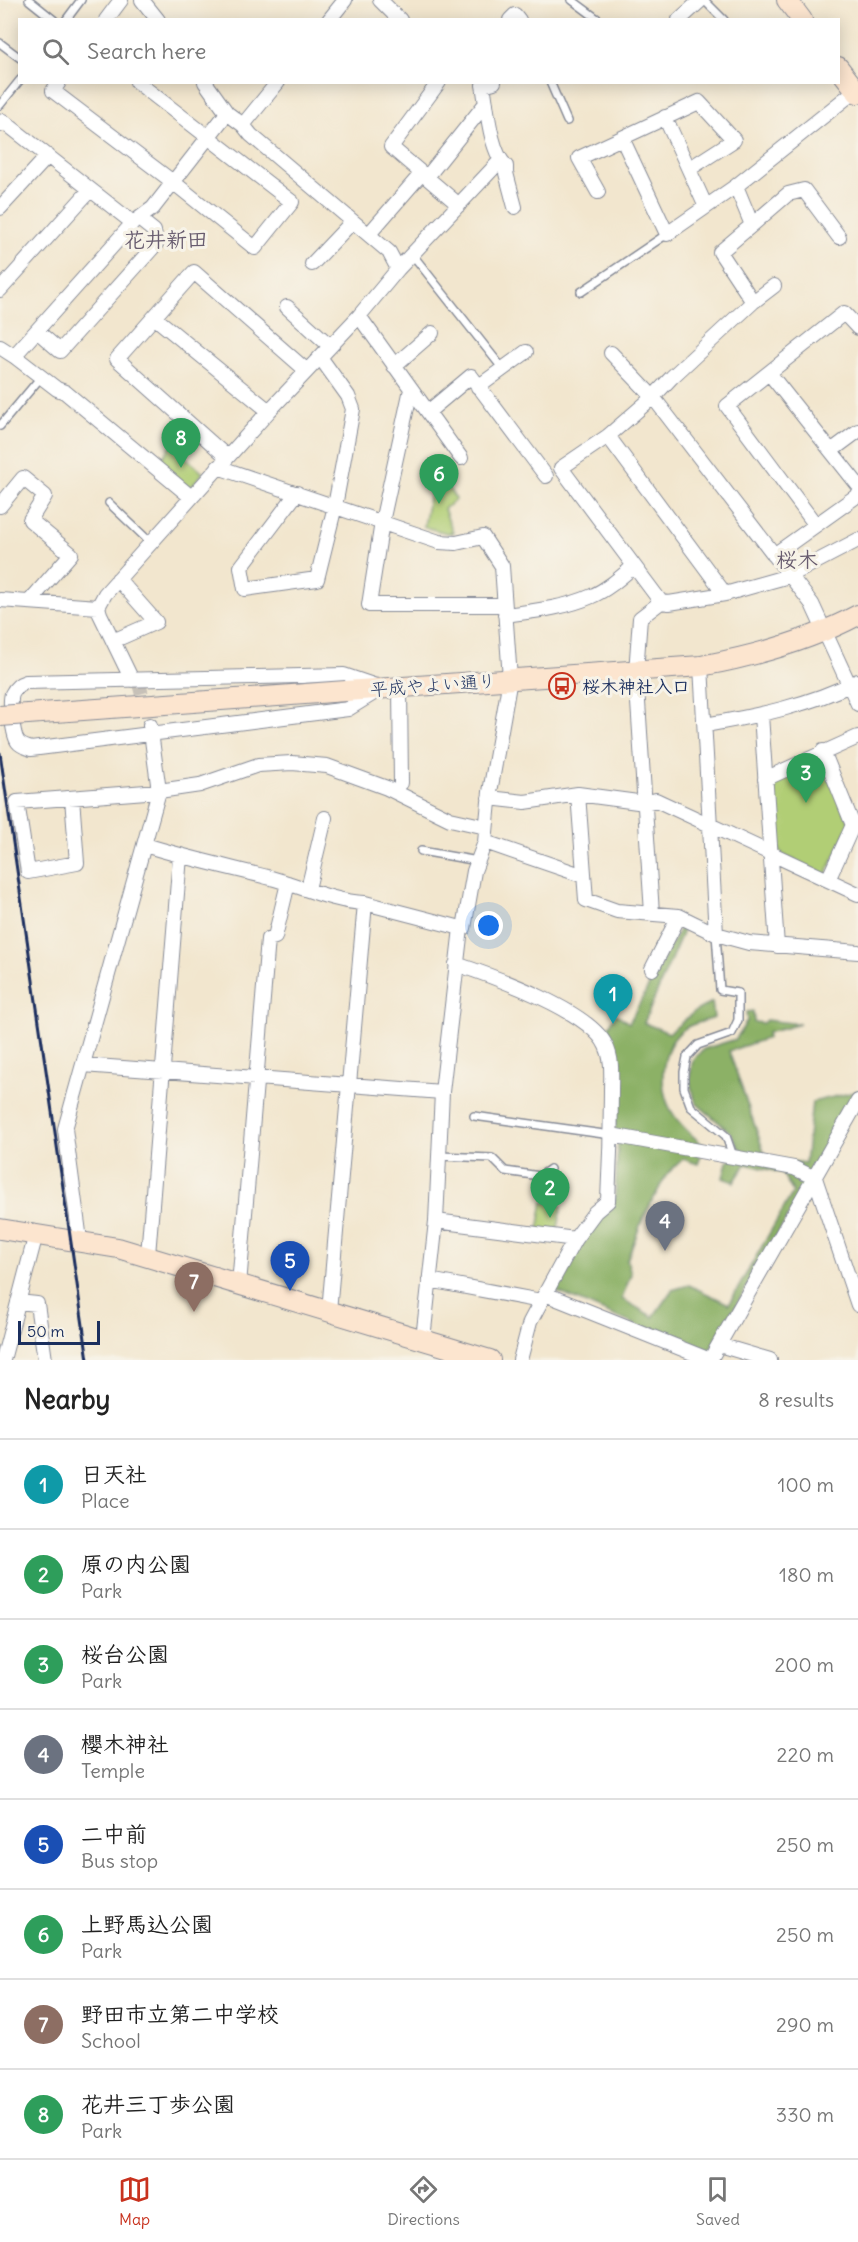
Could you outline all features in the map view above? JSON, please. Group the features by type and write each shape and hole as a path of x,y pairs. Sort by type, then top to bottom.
{"street":[{"path":"108,18 121,0"},
{"path":"141,0 156,18"},
{"path":"331,18 345,0"},
{"path":"681,18 703,0"},
{"path":"787,0 800,18"},
{"path":"383,1 398,18"},
{"path":"622,138 668,234 736,186 851,79"},
{"path":"58,84 53,91 255,248 292,202 140,84"},
{"path":"206,84 227,113 389,252 398,269"},
{"path":"243,125 276,84"},
{"path":"438,84 391,147 459,205"},
{"path":"485,84 491,130 500,161 506,166 515,207"},
{"path":"598,192 579,158 699,102 734,140 689,169"},
{"path":"369,234 486,103"},
{"path":"14,356 136,221 153,208 227,113"},
{"path":"665,117 706,207"},
{"path":"0,124 3,121 90,190 154,231 156,243 60,351 37,331"},
{"path":"0,208 48,156"},
{"path":"98,607 105,594 191,497 359,316 398,269 500,161"},
{"path":"736,186 752,225"},
{"path":"0,290 90,190"},
{"path":"753,302 720,252 788,194 804,190 839,237"},
{"path":"312,264 352,222"},
{"path":"307,371 194,272 117,359 223,462 297,494 439,542 456,543 483,537 502,566 510,679 489,798 485,842 478,861 464,928 461,928 456,964 442,1092 436,1221 423,1339"},
{"path":"661,602 561,468 608,436 653,397 753,302 774,286"},
{"path":"287,307 330,346"},
{"path":"815,524 727,406 844,313 858,328"},
{"path":"359,316 461,458"},
{"path":"154,318 269,411"},
{"path":"394,366 432,333"},
{"path":"0,347 64,392 191,497"},
{"path":"478,387 526,352"},
{"path":"611,353 653,397 812,604 854,683 858,704"},
{"path":"297,494 241,567 245,589 317,579 353,409 348,396 320,357"},
{"path":"769,373 858,485"},
{"path":"428,412 471,376 546,476"},
{"path":"411,389 382,522 369,605 505,610 563,606 593,596 634,566"},
{"path":"831,451 858,431"},
{"path":"608,436 725,594"},
{"path":"0,506 23,478 45,496 30,520 72,554 29,602"},
{"path":"774,555 858,495"},
{"path":"652,913 636,672 640,618 661,602 669,603 725,594 789,576 858,540"},
{"path":"113,641 156,622 118,579"},
{"path":"0,600 98,607"},
{"path":"98,607 132,680"},
{"name":"平成やよい通り","path":"0,716 701,666 768,651 825,631 858,615"},
{"path":"701,666 716,934"},
{"path":"344,675 391,688 348,709 150,729 31,749 16,741 11,697 19,684 26,682 344,675"},
{"path":"705,725 761,715 812,700 854,683"},
{"path":"391,688 401,783"},
{"path":"761,715 777,946"},
{"path":"80,1240 66,1129 159,791 150,729"},
{"path":"765,779 858,737"},
{"path":"823,751 853,825 828,880"},
{"path":"72,798 77,863 28,872 17,802 159,791 200,785 258,765 292,763 327,766 387,788 450,819 486,827"},
{"path":"489,798 525,802 578,795 645,803 656,800 858,894"},
{"path":"578,795 586,900 617,911 679,916 716,934 749,943 858,952"},
{"path":"308,889 325,818"},
{"path":"485,842 584,876"},
{"path":"145,845 308,889 350,903 365,903 461,928"},
{"path":"148,1256 180,856"},
{"path":"239,1284 268,939 276,937 288,884"},
{"path":"329,1311 365,903"},
{"path":"652,969 679,916"},
{"path":"456,964 483,973 568,1011 602,1039 610,1060 611,1135 608,1201 595,1212 575,1239 530,1322 520,1360"},
{"path":"83,1065 442,1092"},
{"path":"429,1280 543,1298 710,1360 858,1101"},
{"path":"611,1135 794,1168 815,1178 853,1273 858,1305"},
{"path":"436,1221 575,1239"},
{"path":"0,1229 80,1240 148,1256 490,1360"},
{"path":"3,1360 36,1234"},
{"path":"18,1302 37,1304 45,1360"},
{"path":"719,1345 770,1360"}],"lane":[{"path":"29,0 52,18"},
{"path":"68,18 81,0"},
{"path":"572,0 596,18"},
{"path":"703,0 722,18"},
{"path":"0,43 18,56"},
{"path":"0,105 18,82"},
{"path":"551,84 567,121"},
{"path":"581,292 668,234"},
{"path":"412,254 503,369"},
{"path":"0,426 41,377"},
{"path":"109,503 151,543"},
{"path":"421,851 478,861"},
{"path":"716,934 720,990 738,993 738,1020 732,1033 698,1045 687,1058 684,1088 691,1107 726,1136 734,1157"},
{"path":"474,1116 611,1135"},
{"path":"439,1156 492,1158 505,1171 540,1176 550,1169"}],"green space":[{"path":"172,445 203,473 191,487 158,463"},
{"path":"437,473 456,499 444,509 453,533 424,527 433,475"},
{"path":"818,759 822,761 850,824 826,875 783,855 775,845 770,782"},
{"path":"681,926 683,931 644,1023 669,1033 694,1012 712,1002 714,1018 687,1027 671,1044 666,1055 663,1079 667,1102 675,1117 704,1146 698,1164 683,1159 667,1174 643,1218 627,1260 631,1274 622,1299 653,1317 672,1290 689,1285 729,1304 793,1192 782,1173 746,1164 734,1182 723,1178 727,1162 742,1153 731,1133 696,1103 689,1080 693,1059 704,1049 736,1039 747,1021 746,1012 753,1011 754,1022 763,1023 766,1020 800,1024 767,1033 768,1038 729,1051 766,1158 805,1163 812,1102 858,1091 818,1165 707,1355 553,1290 578,1248 601,1217 612,1209 615,1199 618,1143 615,1126 617,1076 614,1047 605,1033 616,1014 629,1023"},
{"path":"543,1202 562,1206 557,1233 538,1230"}],"tunnel":[{"path":"138,680 150,724"}],"railway":[{"path":"0,753 88,1360"}],"place":[{"name":"花井三丁歩公園","path":"181,468"},
{"name":"上野馬込公園","path":"439,504"},
{"name":"桜木神社入口","path":"562,686"},
{"name":"桜台公園","path":"806,803"},
{"name":"日天社","path":"613,1024"},
{"name":"原の内公園","path":"550,1218"},
{"name":"櫻木神社","path":"665,1251"},
{"name":"二中前","path":"290,1291"},
{"name":"野田市立第二中学校","path":"194,1312"}],"district":[{"name":"花井新田","path":"166,239"},
{"name":"桜木","path":"797,559"}]}
